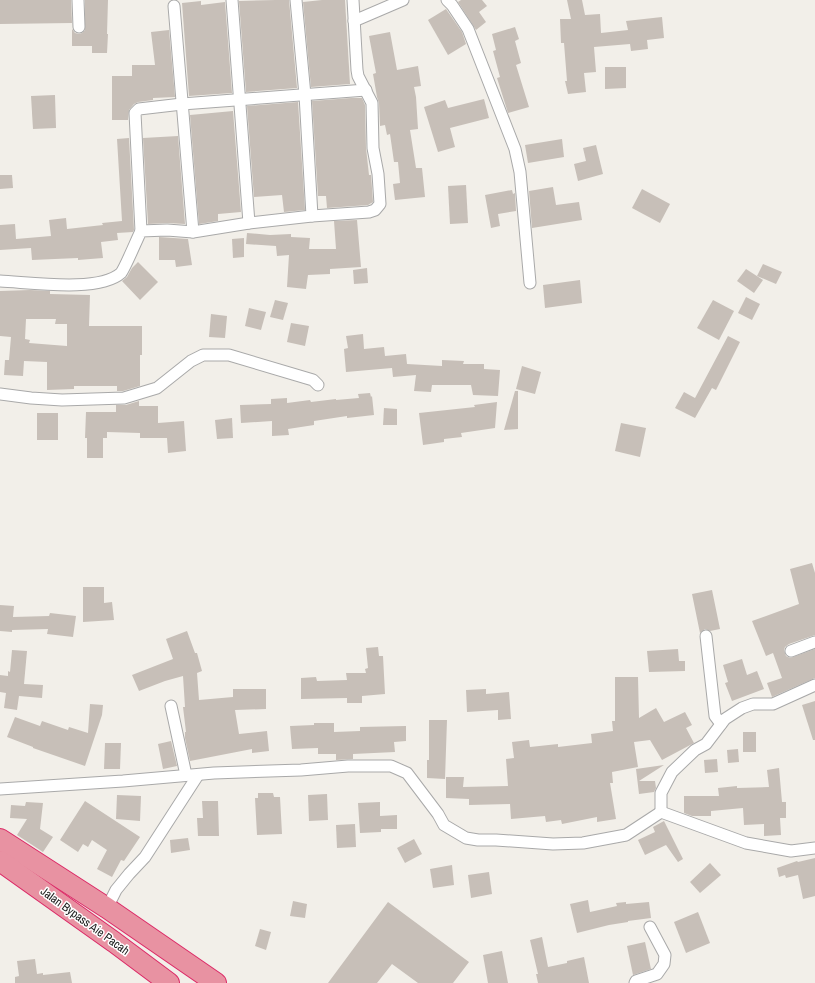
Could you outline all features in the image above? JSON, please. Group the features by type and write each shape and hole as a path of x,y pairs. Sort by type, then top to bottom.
{"highway":[{"path":"0,839 107,908 216,983"},
{"name":"Jalan Bypass Aie Pacah","path":"0,861 169,983"}],"street":[{"path":"78,0 79,27"},
{"path":"232,0 249,223"},
{"path":"296,0 305,95 312,216"},
{"path":"141,232 167,230 193,232 249,223 312,216 369,212 375,210 380,204 378,174 373,148 372,103 358,76 353,0"},
{"path":"354,21 403,0"},
{"path":"447,0 468,29 515,149 520,172 530,283"},
{"path":"174,6 193,232"},
{"path":"0,281 79,285 106,281 121,272 141,232 135,113 139,109 182,104 366,90"},
{"path":"0,394 62,400 124,398 157,388 192,362 203,355 209,354 228,355 268,366 313,380 318,385"},
{"path":"706,636 715,716 721,724"},
{"path":"791,651 815,642"},
{"path":"661,812 661,793 672,772 695,750 706,744 725,719 742,708 752,704 772,704 815,685"},
{"path":"171,706 186,775"},
{"path":"0,789 123,782 186,775 348,766 391,766 407,773 438,814 444,825 466,838 553,844 583,843 626,834 661,812"},
{"path":"107,908 116,890 145,857 198,775"},
{"path":"661,812 746,843 791,851 815,848"},
{"path":"635,983 636,981 657,974 664,964 665,955 650,927"}],"building":[{"path":"0,0 71,0 72,23 0,24"},
{"path":"85,0 108,0 107,53 92,53 92,46 72,46 72,29 75,33 79,34 85,30"},
{"path":"289,0 297,88 246,92 239,1"},
{"path":"345,0 350,84 311,87 303,2"},
{"path":"461,0 482,0 487,6 479,12 486,22 476,30 458,2"},
{"path":"567,0 582,0 585,15 600,14 601,33 628,30 626,21 662,17 664,38 647,40 648,49 631,51 630,44 594,47 596,72 584,73 586,92 568,94 565,81 567,81 564,43 561,43 560,19 571,19"},
{"path":"201,1 201,5 225,2 232,93 189,96 182,3"},
{"path":"446,9 462,32 466,44 448,55 428,20"},
{"path":"515,27 519,39 515,41 521,63 516,65 529,107 508,113 497,78 500,77 493,51 496,50 492,34"},
{"path":"169,30 175,97 153,98 153,100 138,102 129,110 128,120 112,120 112,76 132,76 132,65 155,65 151,32"},
{"path":"390,32 397,70 418,66 421,86 414,87 418,129 410,130 416,168 422,168 425,197 395,200 393,184 400,183 398,162 394,162 390,134 387,135 385,125 380,126 379,103 373,74 376,73 369,36"},
{"path":"605,67 626,67 626,88 605,89"},
{"path":"55,95 56,128 33,129 31,96"},
{"path":"362,98 365,105 366,148 369,175 371,175 373,202 368,205 327,208 326,196 318,196 312,101"},
{"path":"484,99 489,118 450,128 455,147 438,152 424,107 445,100 448,108"},
{"path":"298,102 305,210 284,212 282,195 254,197 247,106"},
{"path":"233,111 241,212 218,214 218,221 199,224 190,115"},
{"path":"178,136 185,224 148,224 143,138"},
{"path":"129,138 133,232 117,233 118,240 101,242 103,258 78,260 78,258 32,260 31,248 0,250 0,225 15,224 16,239 51,236 49,220 66,218 67,229 103,225 102,223 122,221 117,139"},
{"path":"562,139 564,157 528,163 525,145"},
{"path":"596,145 603,174 578,181 574,164 586,161 583,148"},
{"path":"0,175 12,175 13,188 0,189"},
{"path":"466,185 468,223 450,224 448,186"},
{"path":"553,187 556,205 579,202 582,220 532,228 529,191"},
{"path":"642,189 670,204 660,223 632,208"},
{"path":"512,190 513,194 515,193 516,211 498,214 500,226 491,228 485,195"},
{"path":"357,220 361,267 330,269 330,274 308,275 306,289 287,287 289,255 277,256 276,246 246,244 247,233 270,235 291,234 291,237 310,238 309,249 336,249 334,221"},
{"path":"159,237 188,239 192,265 176,267 175,260 159,260"},
{"path":"244,238 244,257 233,258 232,239"},
{"path":"138,262 158,282 140,300 122,281 127,277 132,268"},
{"path":"763,264 782,272 776,284 757,276"},
{"path":"367,268 368,283 354,284 353,270"},
{"path":"746,269 763,280 754,293 737,281"},
{"path":"580,280 582,303 545,308 543,285"},
{"path":"30,290 50,291 50,294 90,295 89,326 142,326 140,386 123,391 117,391 117,386 74,386 74,389 47,390 47,362 24,361 23,376 4,375 5,360 9,360 11,337 0,336 0,291","holes":["26,319 56,319 55,324 67,324 67,346 29,343 30,340 25,339"]},
{"path":"746,297 760,304 752,320 738,313"},
{"path":"275,300 288,303 283,320 270,317"},
{"path":"713,300 734,311 719,340 697,328"},
{"path":"249,308 266,312 261,330 245,326"},
{"path":"211,314 227,316 225,338 209,337"},
{"path":"291,323 309,326 305,346 287,342"},
{"path":"363,334 364,349 384,347 385,356 406,354 407,364 442,366 442,360 464,361 463,364 484,364 484,369 500,370 498,396 473,395 471,385 432,385 431,392 414,391 416,375 393,377 392,368 346,372 344,349 348,348 346,336"},
{"path":"728,336 740,342 716,390 712,388 695,418 675,408 684,392 695,398"},
{"path":"522,366 541,372 535,394 516,389"},
{"path":"515,391 518,391 518,429 504,430"},
{"path":"370,393 371,397 372,396 374,415 347,418 347,416 314,421 314,425 288,429 289,435 272,436 272,421 241,423 240,405 271,404 271,399 287,398 287,403 310,400 311,402 359,398 358,394"},
{"path":"139,401 139,406 158,406 158,423 184,421 186,451 168,453 167,438 140,438 140,433 107,432 107,438 103,438 103,458 87,458 87,438 85,438 86,412 116,412 116,405 126,405"},
{"path":"497,402 495,428 461,433 462,437 444,439 444,442 423,445 419,413 475,407 474,405"},
{"path":"384,408 397,409 397,425 383,425"},
{"path":"37,413 58,413 58,440 37,440"},
{"path":"232,418 233,438 217,439 215,420"},
{"path":"621,423 646,428 640,457 615,451"},
{"path":"812,563 815,573 815,635 789,644 784,650 786,656 790,658 815,649 815,678 772,697 767,683 782,678 773,653 766,656 752,621 799,604 790,569"},
{"path":"83,587 104,587 104,603 112,602 114,620 83,622"},
{"path":"712,590 720,629 710,631 705,629 700,633 692,594"},
{"path":"0,605 14,606 13,617 49,616 50,613 76,616 73,637 47,634 48,629 12,630 12,632 0,631"},
{"path":"187,631 195,653 197,653 202,671 197,673 199,700 233,697 233,689 266,689 266,709 235,710 239,734 267,731 269,751 252,753 252,749 190,761 185,738 183,676 139,691 132,675 173,659 166,639"},
{"path":"378,647 379,656 383,656 385,694 362,696 362,703 347,703 347,698 301,699 301,678 316,677 317,681 347,680 346,673 366,673 365,669 368,668 366,648"},
{"path":"678,649 679,661 685,661 685,671 649,672 647,651"},
{"path":"12,650 27,651 24,684 43,685 42,698 19,696 17,710 4,708 6,693 0,692 0,675 8,676 8,671 10,672"},
{"path":"742,659 747,675 757,671 764,689 732,701 725,683 728,682 723,665"},
{"path":"615,677 638,677 639,718 656,708 664,722 685,712 692,725 686,728 694,743 662,760 650,740 634,742 638,767 612,772 613,783 610,783 616,819 597,822 597,817 562,824 561,820 546,822 545,816 511,819 510,804 469,805 469,799 446,798 446,777 464,777 463,787 508,786 506,759 514,758 512,742 529,740 530,747 558,744 558,747 592,743 591,734 613,731 612,721 615,721"},
{"path":"486,689 486,694 509,692 511,719 498,720 498,710 467,712 466,690"},
{"path":"815,701 815,740 813,740 802,705"},
{"path":"90,704 103,705 102,715 85,766 33,748 7,737 15,717 40,726 42,721 68,730 69,727 88,733"},
{"path":"429,720 447,720 445,779 427,778 427,760 429,760"},
{"path":"314,723 334,723 334,732 360,731 360,727 406,726 406,741 394,742 395,752 353,754 353,759 336,760 336,754 318,754 318,748 292,749 290,726 314,725"},
{"path":"743,732 756,732 756,752 743,752"},
{"path":"171,741 177,766 163,769 158,744"},
{"path":"105,743 121,743 120,769 104,769"},
{"path":"738,749 739,762 728,763 727,750"},
{"path":"717,759 718,772 705,773 704,760"},
{"path":"664,765 639,781 655,781 656,788 654,792 639,794 636,769"},
{"path":"779,768 782,802 786,802 786,818 780,818 781,835 764,836 764,824 744,825 743,808 711,811 711,816 692,816 684,813 684,796 719,796 718,788 737,786 737,788 769,787 767,770"},
{"path":"258,793 273,793 274,797 280,797 282,834 257,835 255,798 258,798"},
{"path":"327,794 328,820 309,821 308,795"},
{"path":"117,795 141,796 140,821 116,819"},
{"path":"85,801 140,837 124,861 121,860 112,877 97,869 107,850 92,840 88,847 83,844 78,852 60,840"},
{"path":"202,801 218,801 219,836 198,836 197,818 203,818"},
{"path":"26,802 43,803 40,829 53,837 43,852 17,835 27,819 10,818 11,805 25,806"},
{"path":"380,802 380,816 397,815 397,829 381,829 381,832 360,833 358,803"},
{"path":"664,821 683,859 678,862 666,845 645,855 638,840 655,832 653,827"},
{"path":"355,824 356,847 337,848 336,825"},
{"path":"188,838 190,850 171,853 170,840"},
{"path":"414,839 422,854 405,863 397,848"},
{"path":"815,858 815,896 803,899 798,875 786,878 785,875 779,877 777,868 797,861"},
{"path":"710,863 721,875 700,893 690,882"},
{"path":"452,865 454,885 433,888 430,869"},
{"path":"489,872 492,894 471,898 468,875"},
{"path":"588,900 590,912 617,906 616,903 626,902 626,904 649,902 651,918 628,921 577,933 570,904"},
{"path":"293,901 307,904 305,918 290,916"},
{"path":"388,902 469,962 453,983 418,983 392,964 377,983 328,983"},
{"path":"698,912 710,943 686,953 674,922"},
{"path":"260,929 271,932 266,950 255,946"},
{"path":"542,937 548,967 567,963 567,961 584,957 589,983 538,983 536,974 538,974 530,940"},
{"path":"645,942 651,969 633,975 627,946"},
{"path":"502,951 508,983 488,983 483,955"},
{"path":"35,959 37,974 43,973 43,975 70,972 72,983 15,983 15,977 19,976 17,961"}]}
